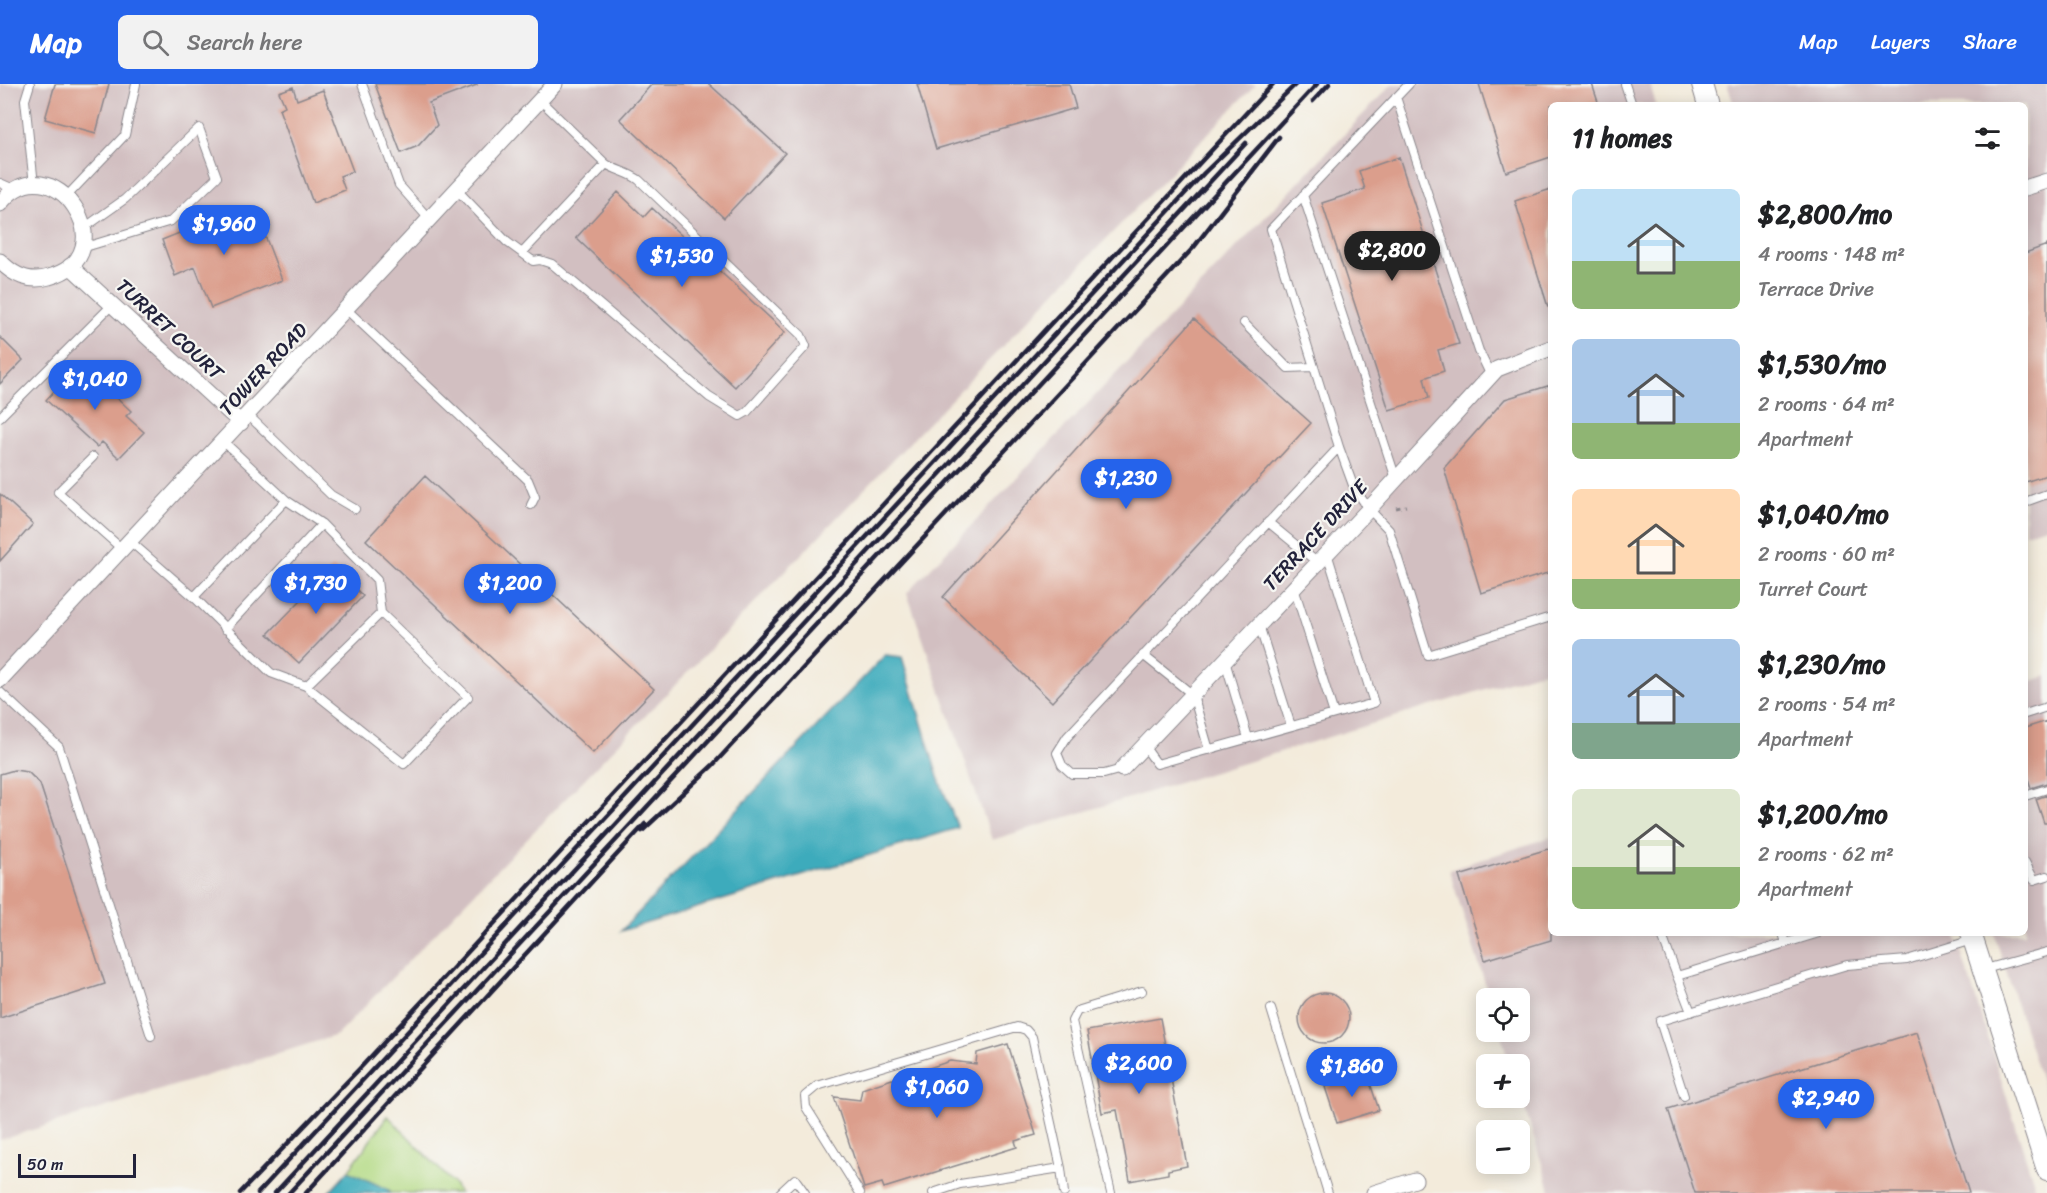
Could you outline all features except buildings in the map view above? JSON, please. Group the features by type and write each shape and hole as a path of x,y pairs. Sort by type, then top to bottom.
{"street":[{"name":"TOWER ROAD","path":"0,680 555,84"},
{"path":"1702,84 1707,102"},
{"path":"2028,187 2047,181"},
{"path":"0,204 15,190 33,185 45,186 67,196 82,216 84,228 82,248 70,266 57,275 42,279 27,278 12,272 0,262"},
{"name":"TURRET COURT","path":"70,266 245,419"},
{"name":"TERRACE DRIVE","path":"1122,769 1369,510 1497,369 1548,349"},
{"path":"1972,936 2047,1170"},
{"path":"1374,1193 1415,1180"}],"lane":[{"path":"30,84 25,100 33,185"},
{"path":"67,196 125,135 136,84"},
{"path":"362,84 399,185 429,219"},
{"path":"1408,84 1271,229 1354,488 1369,510 1389,530 1428,655 1548,618"},
{"path":"1626,84 1631,102"},
{"path":"1396,97 1479,351 1491,376"},
{"path":"457,190 507,242 522,254 533,261 540,260 552,264 709,397 740,416 747,412 806,346 805,340 639,180 628,172 617,171 606,164 540,100"},
{"path":"82,248 171,221 217,177 199,128 125,199 84,228"},
{"path":"522,254 606,164"},
{"path":"0,183 15,190"},
{"path":"1303,195 1396,480"},
{"path":"0,417 112,305"},
{"path":"346,309 528,480 536,497 531,504"},
{"path":"1244,323 1288,368 1314,367"},
{"path":"245,419 331,495 355,509"},
{"path":"93,457 58,492 194,597 271,673 306,686 404,764 468,697 381,613 377,580 322,524 286,500 224,442"},
{"path":"1122,769 1094,776 1072,774 1062,765 1057,753 1066,737 1339,447"},
{"path":"2028,501 2047,494"},
{"path":"194,597 286,500"},
{"path":"1144,746 1157,764 1374,703 1323,558 1268,522"},
{"path":"225,629 322,524"},
{"path":"1294,588 1334,714"},
{"path":"306,686 381,613"},
{"path":"1259,625 1291,726"},
{"path":"1143,655 1193,694 1209,750"},
{"path":"1225,661 1248,738"},
{"path":"0,692 59,747 151,1036"},
{"path":"2028,713 2047,707"},
{"path":"2028,795 2047,789"},
{"path":"2028,868 2034,880 2047,876"},
{"path":"1662,936 1691,1012"},
{"path":"1784,936 1786,943"},
{"path":"1677,976 1809,936"},
{"path":"1684,1096 1660,1021 1847,965 1907,960 1972,936"},
{"path":"1983,970 2047,952"},
{"path":"1110,1193 1072,1021 1077,1011 1142,991"},
{"path":"1271,1009 1328,1193"},
{"path":"860,1193 806,1107 805,1096 817,1086 1017,1027 1026,1030 1032,1037 1061,1168 1064,1193"},
{"path":"933,1193 960,1184 1061,1168"},
{"path":"780,1193 795,1179 805,1193"}],"path":[{"path":"1396,508 1406,506"}],"shaded area":[{"path":"0,84 1256,84 337,1035 0,1140"},
{"path":"1392,84 1650,84 1655,102 1548,102 1548,670 992,840 907,593"},
{"path":"1727,84 2047,84 2047,527 2028,532 2028,102 1733,102"},
{"path":"2047,676 2047,1100 1995,936 2028,936 2028,682"},
{"path":"1548,838 1548,936 1956,936 2037,1193 1551,1193 1524,1108 1530,1108 1530,1054 1507,1054 1503,1042 1530,1042 1530,988 1487,988 1449,870"}],"green space":[{"path":"388,1116 454,1184 459,1193 328,1193 348,1171"}],"water":[{"path":"885,655 902,657 938,777 958,828 621,931"},
{"path":"348,1171 389,1190 390,1193 328,1193"}],"railway":[{"path":"240,1193 363,1065 1273,84"},
{"path":"258,1193 1204,173 1296,84"},
{"path":"289,1193 1317,84"},
{"path":"1313,101 1329,84"},
{"path":"642,831 713,765 1194,247 1279,137"},
{"path":"275,1193 1246,143"},
{"path":"306,1193 645,824"}]}
